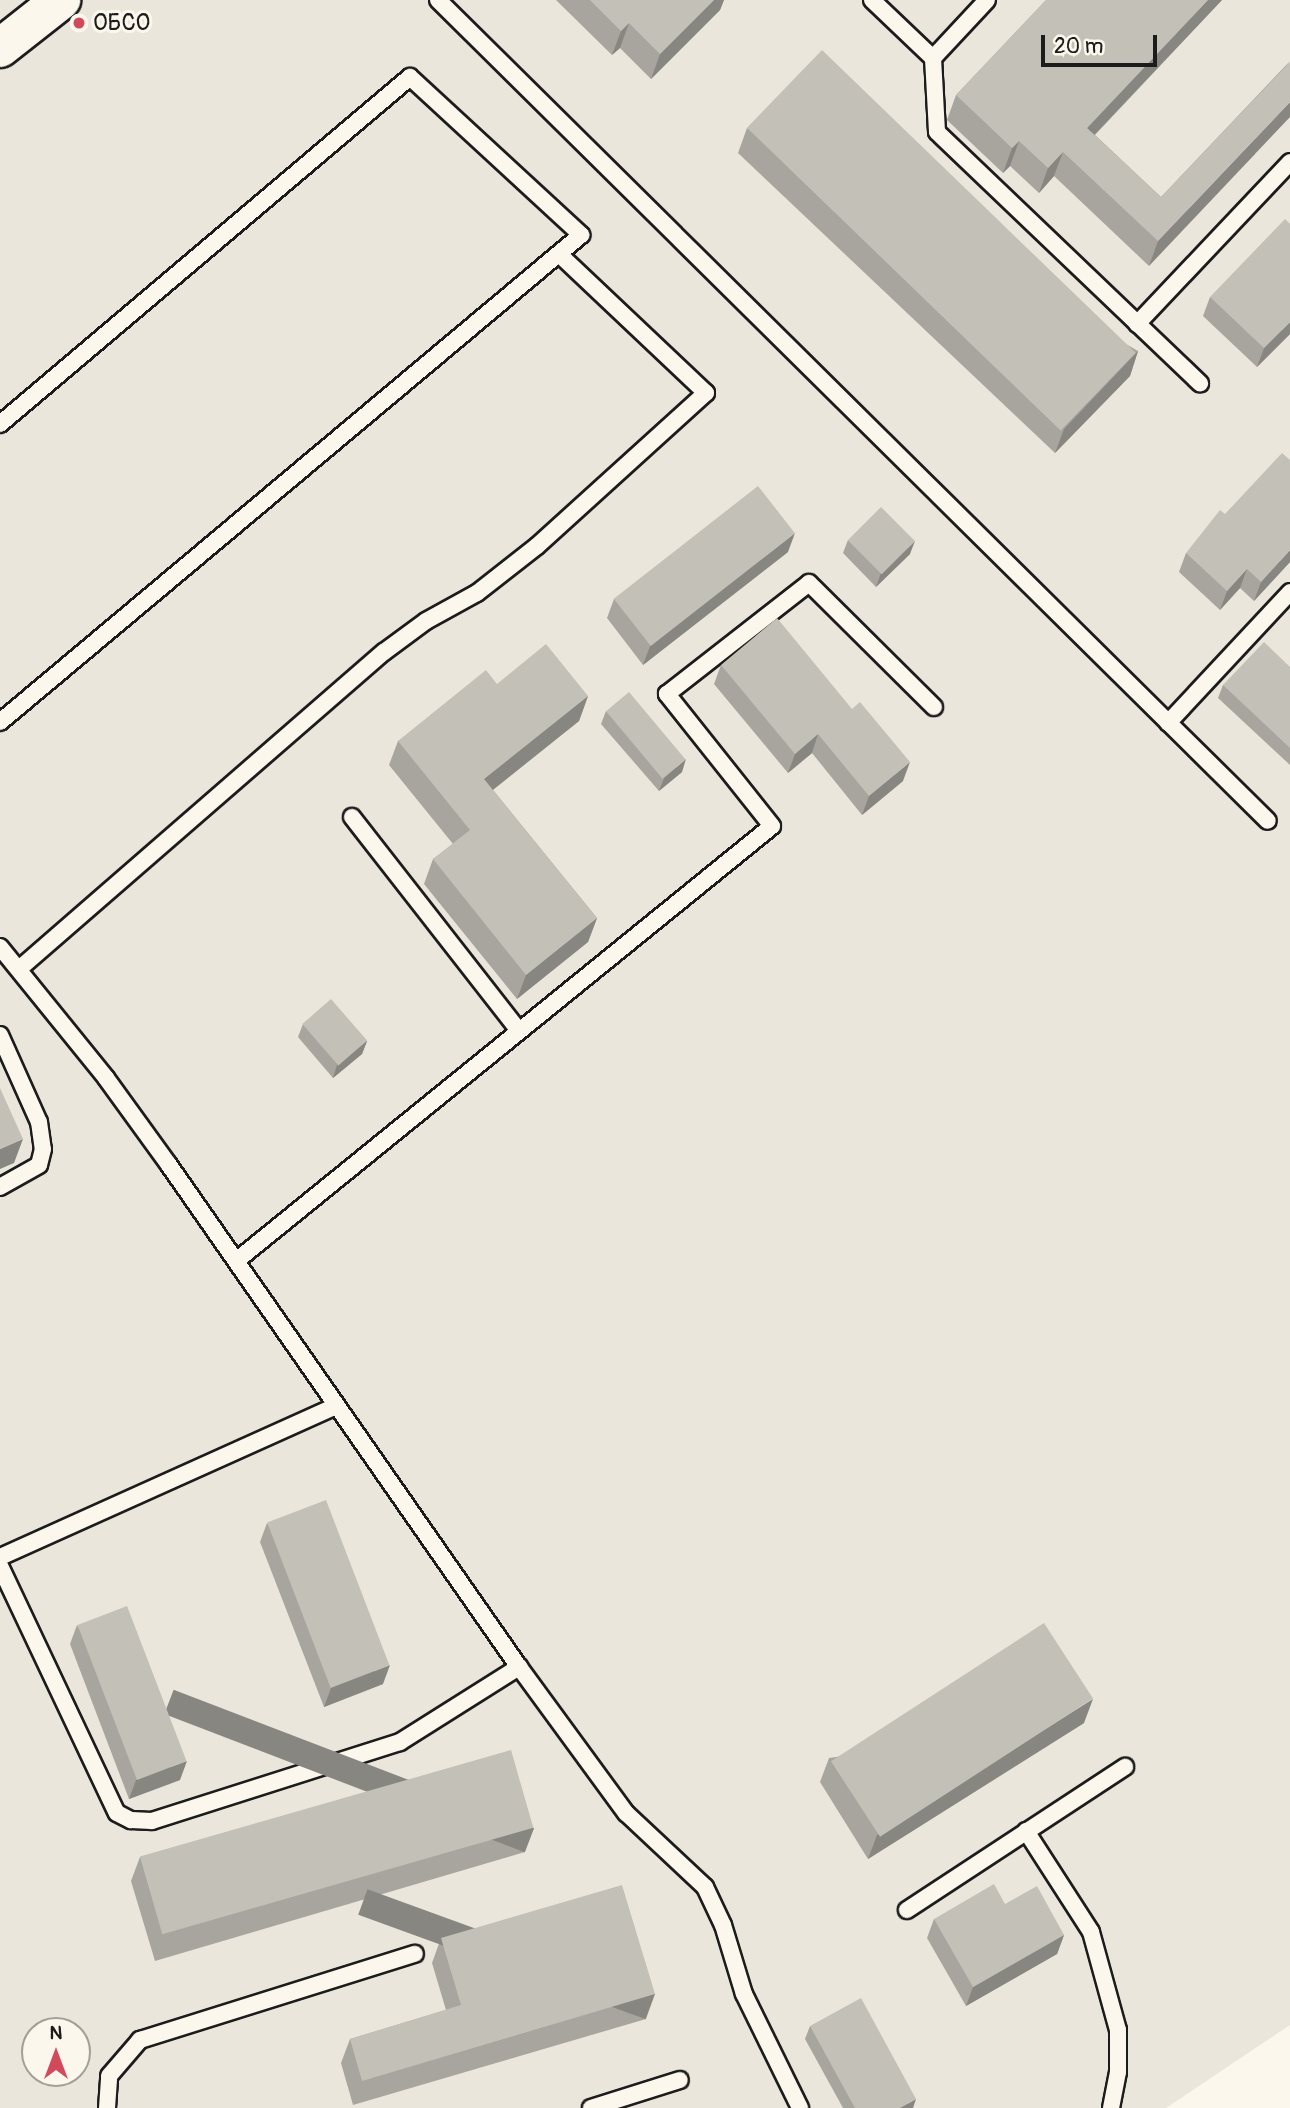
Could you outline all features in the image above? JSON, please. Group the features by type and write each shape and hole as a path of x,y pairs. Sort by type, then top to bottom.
{"street":[{"path":"0,48 61,0"}],"lane":[{"path":"438,0 1268,821"},
{"path":"872,0 933,58 937,132 1200,383"},
{"path":"933,58 987,0"},
{"path":"0,424 410,77 581,235 0,722"},
{"path":"1137,324 1290,162"},
{"path":"19,969 384,652 426,621 477,593 537,546 706,393 559,254"},
{"path":"236,1261 772,826 667,694 809,583 934,707"},
{"path":"1168,723 1290,592"},
{"path":"352,817 519,1031"},
{"path":"0,947 106,1078 519,1668 626,1812 705,1887 723,1925 744,1994 800,2108"},
{"path":"0,1035 40,1122 43,1149 38,1165 0,1187"},
{"path":"0,1557 337,1406"},
{"path":"0,1566 117,1812 131,1820 152,1821 400,1742 519,1668"},
{"path":"906,1910 1125,1767"},
{"path":"1026,1831 1091,1932 1118,2030 1118,2072 1111,2108"},
{"path":"107,2108 109,2076 140,2040 415,1954"},
{"path":"591,2108 680,2080"}],"shaded area":[{"path":"0,0 1290,0 1290,2025 1166,2108 0,2108"}],"building":[{"path":"590,0 714,0 660,54 629,23 621,31"},
{"path":"1046,0 1208,0 1087,128 1161,197 1290,62 1290,102 1158,241 1063,152 1048,168 1019,141 1012,148 956,95"},
{"path":"822,50 1136,353 1061,431 747,128"},
{"path":"1285,219 1290,224 1290,322 1264,348 1210,297"},
{"path":"1282,453 1290,460 1290,550 1261,582 1247,569 1227,591 1186,553 1220,510 1225,514"},
{"path":"758,486 795,533 651,646 614,599"},
{"path":"881,507 915,541 882,574 848,540"},
{"path":"777,618 852,709 860,702 910,762 869,796 818,734 795,754 721,665"},
{"path":"1264,642 1290,667 1290,748 1223,685"},
{"path":"546,644 588,696 484,779 597,918 526,975 433,859 470,830 398,741 486,670 497,684"},
{"path":"629,692 686,759 663,779 606,711"},
{"path":"331,999 367,1041 338,1065 302,1024"},
{"path":"0,1088 23,1139 0,1149"},
{"path":"326,1500 389,1665 331,1688 267,1523"},
{"path":"127,1606 186,1761 137,1780 78,1625"},
{"path":"1044,1623 1093,1698 880,1837 831,1761"},
{"path":"511,1750 533,1828 162,1934 140,1856"},
{"path":"994,1884 1005,1904 1037,1886 1064,1935 973,1987 934,1919"},
{"path":"622,1885 655,1994 362,2081 350,2039 461,2005 441,1938"},
{"path":"861,1998 916,2099 900,2108 855,2108 810,2026"}],"place":[{"name":"ОБСО","path":"79,23"}]}
